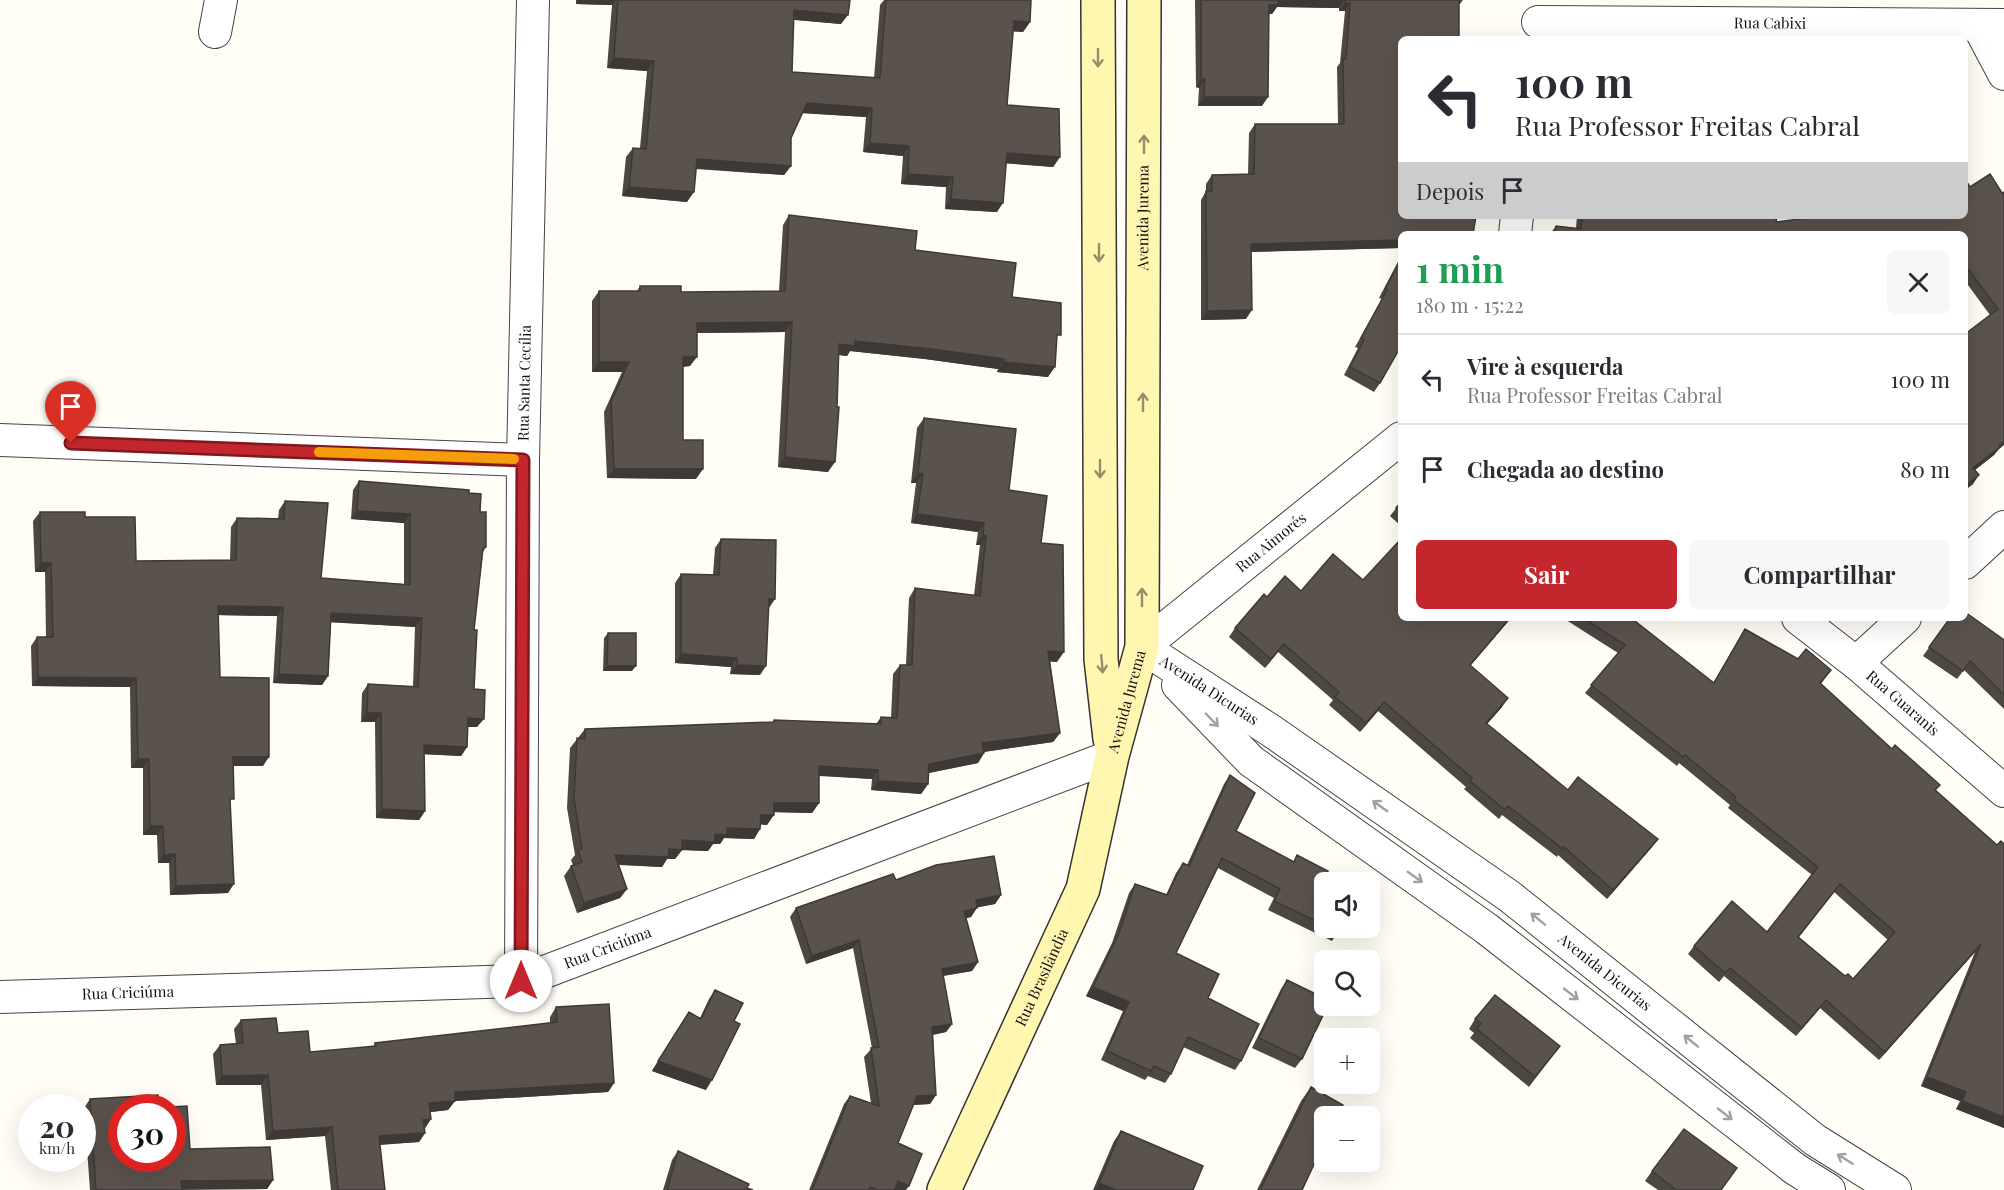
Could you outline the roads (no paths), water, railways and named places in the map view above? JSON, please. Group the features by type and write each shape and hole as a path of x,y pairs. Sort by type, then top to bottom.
{"main road":[{"name":"Avenida Jurema","path":"1098,0 1101,659 1112,756"},
{"name":"Avenida Jurema","path":"1112,756 1142,647 1144,0"},
{"name":"Rua Brasilândia","path":"944,1190 1083,889 1112,756"}],"street":[{"path":"215,32 221,0"},
{"name":"Rua Santa Cecília","path":"521,981 523,460 533,0"},
{"name":"Rua Cabixi","path":"1538,20 1991,25"},
{"path":"1991,25 2004,74"},
{"path":"0,440 523,460"},
{"name":"Rua Aimorés","path":"1142,647 1398,440"},
{"path":"1968,560 2004,527"},
{"name":"Rua Guaranis","path":"1802,621 1856,663 2004,791"},
{"path":"1856,663 1902,621"},
{"name":"Avenida Dicurias","path":"1142,647 1270,730 1509,896 1815,1140 1895,1190"},
{"name":"Avenida Dicurias","path":"1142,647 1251,761 1487,929 1789,1180 1829,1190"},
{"name":"Rua Criciúma","path":"0,997 521,981 1112,756"},
{"path":"1789,1180 1815,1140"}]}
